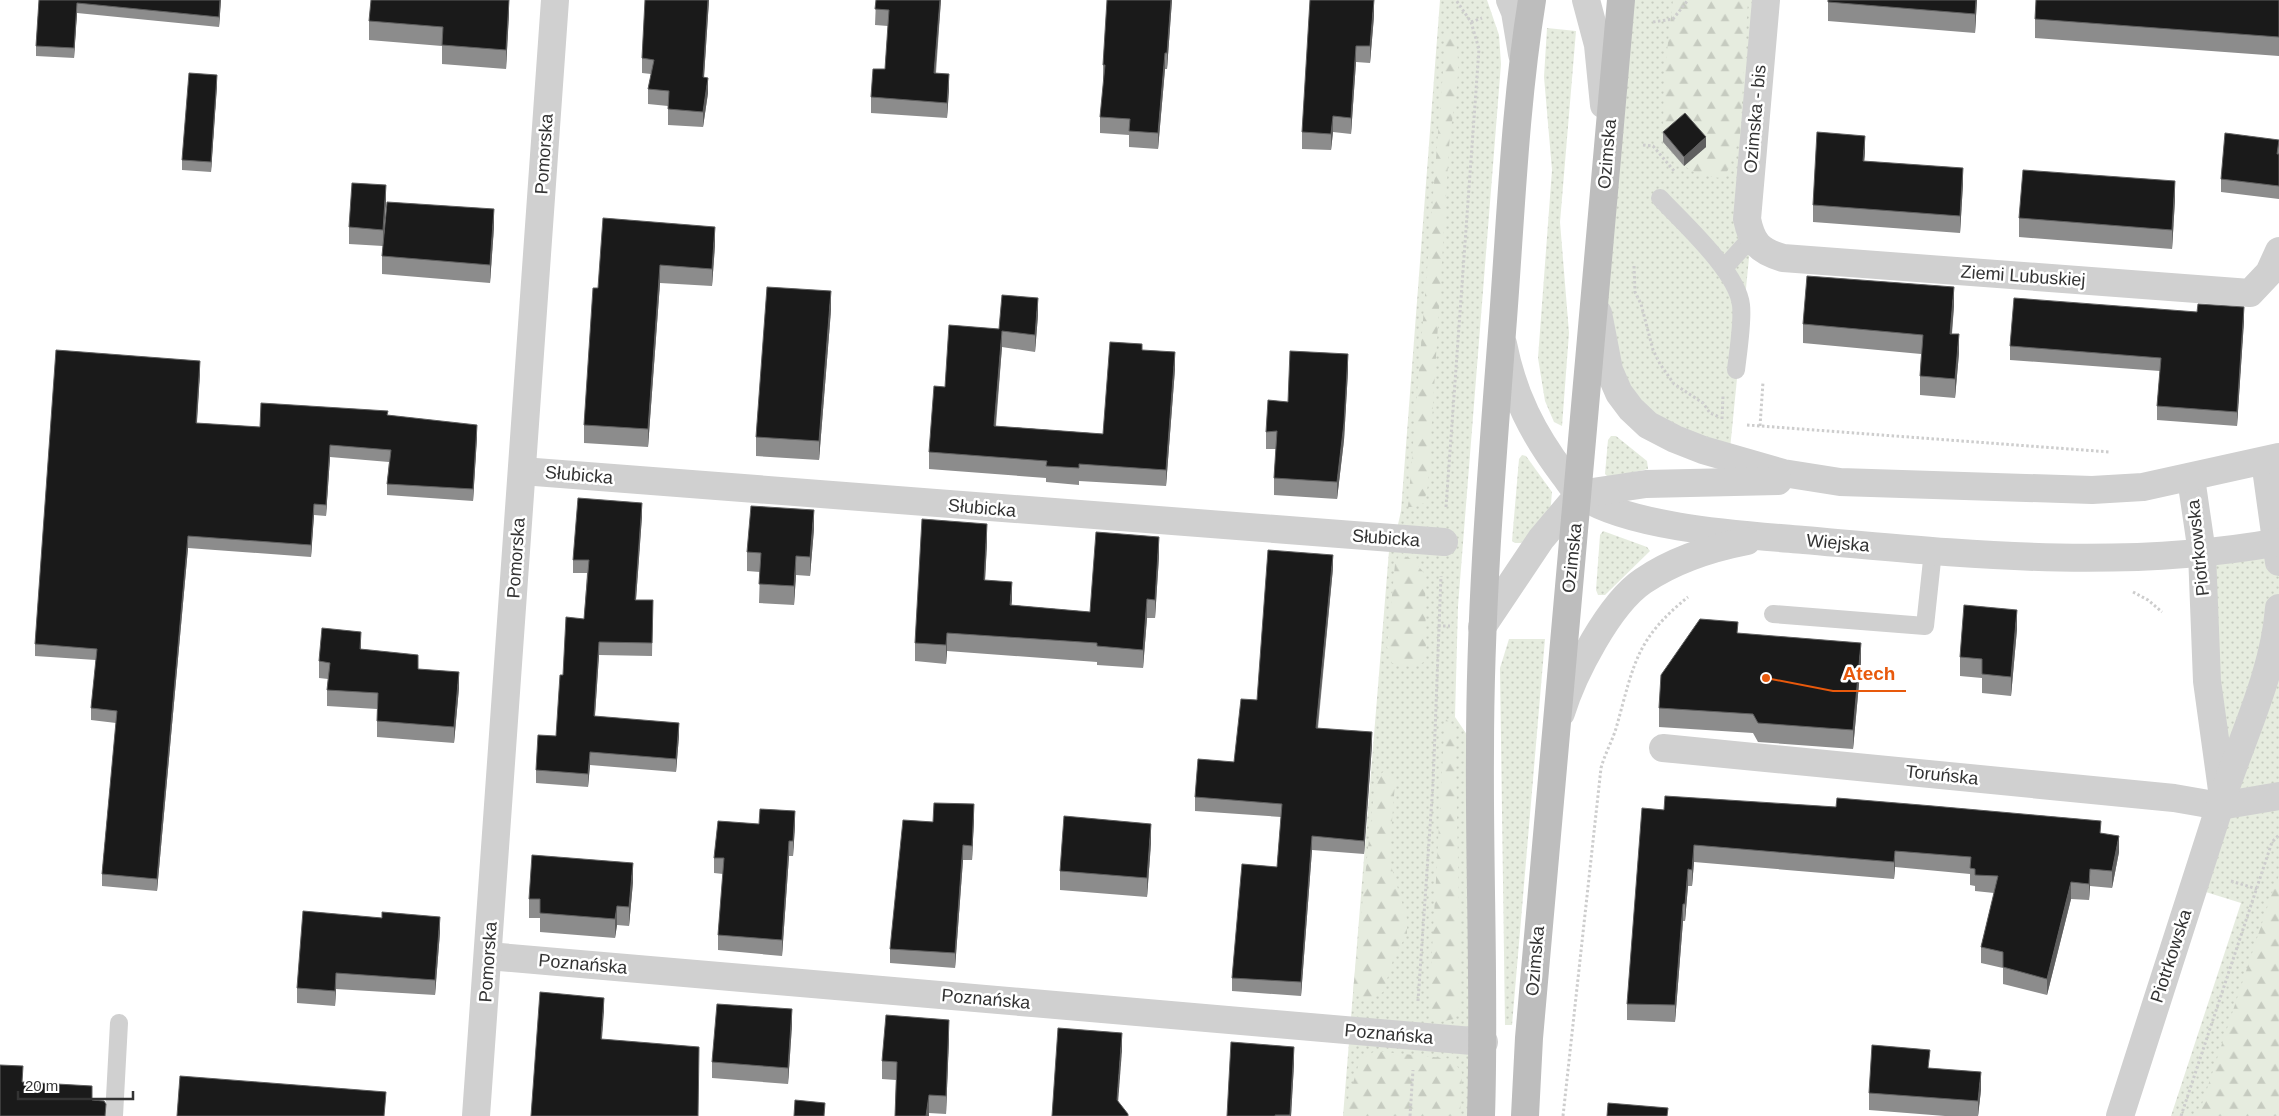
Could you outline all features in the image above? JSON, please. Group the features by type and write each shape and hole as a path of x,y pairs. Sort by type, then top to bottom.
{"main road":[{"path":"1481,1116 1484,1042 1480,754 1482,627 1501,338 1523,64 1532,0"},
{"name":"Ozimska","path":"1525,1116 1530,1028 1579,494 1621,0"}],"street":[{"name":"Pomorska","path":"476,1116 555,0"},
{"path":"1510,0 1515,12 1523,64"},
{"path":"1586,0 1592,18 1602,80 1603,201"},
{"name":"Ozimska - bis","path":"1751,238 1747,219 1766,0"},
{"name":"Ziemi Lubuskiej","path":"1751,238 1768,254 1783,258 2250,293 2269,273 2279,251"},
{"path":"1596,289 1599,320 1609,370 1619,393 1631,409 1648,424 1675,440 1730,459 1782,473 1840,482"},
{"name":"Wiejska","path":"1501,338 1511,378 1539,441 1579,494 1596,503 1642,519 1764,537 1933,552 2036,558 2113,559 2279,549"},
{"path":"1482,627 1541,539 1579,494 1646,484 1840,482 2092,490 2144,487 2272,459 2279,549"},
{"name":"Słubicka","path":"522,470 1444,542"},
{"name":"Piotrkowska","path":"2191,478 2202,554 2207,681 2221,801"},
{"path":"1556,729 1564,703 1585,658 1619,605 1631,591 1644,580 1703,552 1764,537"},
{"name":"Piotrkowska","path":"2120,1116 2221,801 2272,651 2279,608"},
{"name":"Toruńska","path":"1663,748 2221,801"},
{"path":"2221,801 2279,796"},
{"name":"Poznańska","path":"488,956 1484,1042"}],"lane":[{"path":"1660,198 1724,268 1735,286 1741,305 1736,370"},
{"path":"1724,268 1751,238"},
{"path":"1773,614 1925,626 1933,552"},
{"path":"114,1116 119,1024"}],"path":[{"path":"1648,21 1673,19 1688,0"},
{"path":"1642,154 1643,142"},
{"path":"1634,265 1635,292 1641,304 1653,350 1664,370 1674,384 1703,403 1710,413 1729,420"},
{"path":"1745,424 2119,453"},
{"path":"1563,1116 1601,768 1616,727 1625,689 1640,650 1663,620 1691,595"},
{"path":"2181,1116 2272,842 2279,835"},
{"path":"2226,879 2257,889"}],"green space":[{"path":"1440,0 1487,0 1499,35 1501,64 1458,606 1455,717 1480,754 1481,1116 1343,1116 1389,551 1401,511"},
{"path":"1621,0 1766,0 1751,238 1729,459 1648,425 1604,347"},
{"path":"1673,0 1748,0 1740,137 1728,170 1722,178 1694,172 1682,164 1663,142 1664,77"},
{"path":"1547,28 1576,31 1560,222 1569,333 1562,426 1554,422 1545,401 1538,358 1552,170 1544,77"},
{"path":"1446,34 1454,36 1457,49 1458,77 1450,134 1428,485 1424,503 1415,507 1408,507"},
{"path":"1611,436 1616,436 1647,461 1648,469 1609,478 1605,474 1608,440"},
{"path":"1522,455 1526,456 1552,492 1550,515 1521,543 1515,543 1512,541 1519,459"},
{"path":"1603,531 1647,547 1650,551 1605,595 1598,595 1596,590 1600,535"},
{"path":"2279,542 2279,1116 2171,1116 2241,903 2193,888 2220,806 2202,553"},
{"path":"1400,554 1413,560 1425,574 1426,660 1414,666 1392,663 1387,647 1395,564"},
{"path":"1509,639 1545,639 1512,1025 1505,1025 1500,668"},
{"path":"1445,718 1455,729 1459,905 1459,1012 1454,1019 1439,1022 1431,1018 1429,1005"},
{"path":"1386,769 1395,783 1389,859 1407,919 1407,935 1395,954 1383,992 1367,1002 1353,991 1374,792 1381,774"},
{"path":"2279,876 2279,1116 2198,1116 2274,887"},
{"path":"1375,1051 1452,1059 1462,1073 1460,1116 1343,1116 1360,1060"}],"building":[{"path":"39,0 220,0 219,17 77,3 74,48 36,46"},
{"path":"371,0 509,0 506,50 442,45 443,27 369,21"},
{"path":"645,0 708,0 703,77 708,78 703,112 668,109 669,91 648,89 654,60 642,58"},
{"path":"876,0 940,0 934,73 949,74 947,103 871,97 873,69 885,69 889,10 875,9"},
{"path":"1107,0 1171,0 1158,133 1129,131 1130,119 1100,117 1105,65 1103,65"},
{"path":"1310,0 1374,0 1370,46 1356,46 1351,118 1333,116 1331,134 1302,132"},
{"path":"1828,0 1976,0 1975,14 1828,2"},
{"path":"2036,0 2279,0 2279,37 2035,19"},
{"path":"189,73 217,75 211,162 182,160"},
{"path":"1685,113 1706,137 1684,157 1663,132"},
{"path":"1817,132 1865,136 1863,161 1963,168 1960,216 1813,205"},
{"path":"2225,133 2279,140 2277,154 2279,154 2279,186 2221,179"},
{"path":"2023,170 2175,181 2172,230 2019,218"},
{"path":"352,183 386,185 383,230 349,227"},
{"path":"387,202 494,209 490,265 382,256"},
{"path":"603,218 715,227 712,269 660,265 648,429 584,425 593,288 598,288"},
{"path":"1807,276 1954,287 1950,334 1959,334 1955,379 1920,376 1923,335 1803,324"},
{"path":"767,287 831,291 819,441 756,437"},
{"path":"1002,295 1038,298 1035,335 1002,331 994,426 1103,434 1110,342 1142,344 1142,350 1175,352 1166,470 1079,464 1079,468 1046,466 1047,461 929,452 934,386 945,387 949,325 999,329"},
{"path":"2014,298 2197,312 2198,304 2244,307 2237,412 2157,406 2161,358 2010,346"},
{"path":"56,350 200,361 196,423 260,427 261,403 388,411 387,415 477,425 473,489 387,484 391,450 330,445 326,505 314,504 311,545 188,536 157,879 102,874 117,711 91,708 97,649 35,644"},
{"path":"1290,351 1348,354 1344,423 1337,482 1274,478 1277,431 1266,432 1268,400 1288,402"},
{"path":"578,498 642,503 635,600 653,600 652,643 599,642 594,716 679,723 676,759 590,752 588,774 536,770 538,735 556,736 560,675 563,675 566,617 584,619 589,560 573,560"},
{"path":"751,506 814,510 810,557 796,556 794,586 759,584 761,553 747,552"},
{"path":"922,519 987,524 984,580 1012,582 1010,605 1090,612 1096,532 1159,537 1155,600 1147,599 1143,650 1097,646 1097,643 947,633 946,645 915,643"},
{"path":"1268,550 1333,555 1316,728 1372,732 1364,841 1312,836 1301,982 1232,978 1242,864 1277,867 1282,804 1195,797 1198,759 1234,762 1241,699 1257,700"},
{"path":"1964,605 2017,610 2011,677 1982,674 1982,659 1960,657"},
{"path":"1700,619 1738,622 1737,633 1861,643 1853,730 1758,723 1753,714 1659,708 1661,675"},
{"path":"322,628 361,632 360,649 418,655 418,669 459,672 454,727 377,721 378,693 327,690 330,663 319,661"},
{"path":"1665,796 1836,807 1837,798 1933,806 2101,821 2100,833 2119,836 2112,871 2090,869 2089,884 2071,882 2047,979 2003,967 2003,952 1981,947 1998,876 1975,875 1975,869 1970,868 1971,857 1895,851 1894,862 1694,845 1692,870 1688,869 1685,904 1683,904 1675,1005 1627,1004 1642,808 1664,810"},
{"path":"934,803 974,804 972,846 963,845 955,953 890,949 903,820 933,822"},
{"path":"760,809 795,811 793,841 789,841 782,940 718,935 724,858 714,858 718,821 759,824"},
{"path":"1064,816 1151,824 1147,878 1060,871"},
{"path":"532,855 633,863 629,907 617,906 615,919 540,913 540,899 529,899"},
{"path":"303,911 382,918 382,912 440,917 435,980 336,973 335,991 297,988"},
{"path":"540,992 604,998 601,1039 699,1047 698,1116 531,1116"},
{"path":"717,1004 792,1009 788,1068 712,1062"},
{"path":"886,1015 949,1020 946,1096 929,1095 926,1116 895,1116 897,1062 882,1061"},
{"path":"1058,1028 1122,1033 1117,1100 1128,1116 1052,1116"},
{"path":"1231,1042 1294,1047 1290,1115 1227,1116"},
{"path":"1872,1045 1930,1050 1928,1068 1981,1072 1978,1101 1869,1093"},
{"path":"0,1065 23,1066 22,1082 92,1086 92,1100 104,1101 106,1104 105,1116 0,1116"},
{"path":"180,1076 386,1092 384,1116 177,1116"},
{"path":"795,1100 825,1103 824,1116 794,1116"},
{"path":"1608,1103 1668,1108 1667,1116 1607,1116"}],"place":[{"name":"Atech","path":"1766,678"}]}
